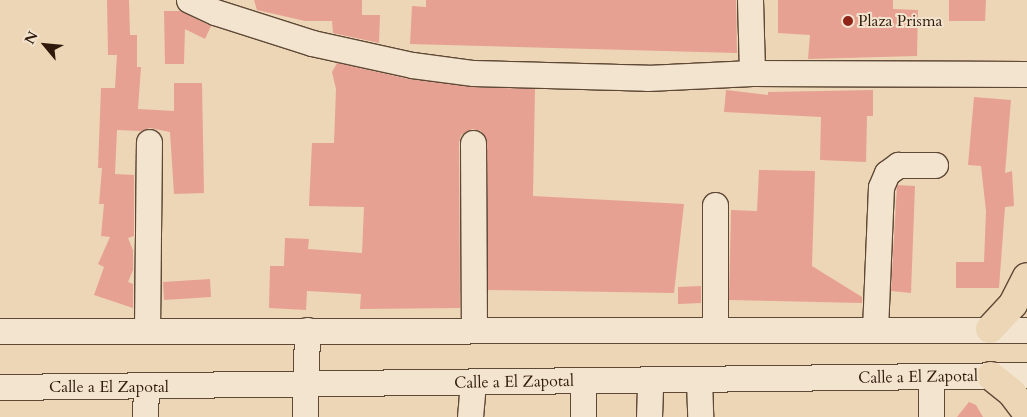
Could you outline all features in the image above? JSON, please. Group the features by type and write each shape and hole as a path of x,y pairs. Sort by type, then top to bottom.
{"highway":[{"path":"990,329 1014,304 1026,284"},
{"path":"991,376 1012,393 1027,413"}],"street":[{"path":"189,0 216,12 312,43 412,65 455,71 536,77 638,78 752,73 1027,74"},
{"path":"750,0 752,73"},
{"path":"147,330 149,142"},
{"path":"473,143 474,330"},
{"path":"875,330 881,187 887,173 898,165 935,165"},
{"path":"715,205 715,330"},
{"path":"0,330 1027,330"},
{"path":"305,417 307,330"},
{"name":"Calle a El Zapotal","path":"0,387 146,387 1027,375"},
{"path":"930,417 932,376"},
{"path":"649,417 650,380"},
{"path":"699,380 700,417"},
{"path":"583,417 584,381"},
{"path":"470,417 473,383"},
{"path":"145,417 146,387"}],"building":[{"path":"107,0 129,0 130,35 137,35 137,67 141,67 138,109 174,111 174,83 202,83 204,193 174,194 170,132 150,128 140,131 117,130 115,174 134,175 134,236 128,238 133,250 133,270 128,282 133,284 133,308 94,295 104,267 98,264 110,237 101,236 104,204 99,204 102,168 98,168 101,88 115,88 117,55 108,55"},
{"path":"254,0 362,0 362,15 380,15 379,43 333,33 332,21 305,21 257,10"},
{"path":"426,0 736,0 737,53 410,44 412,6 426,7"},
{"name":"Plaza Prisma","path":"778,0 893,0 893,9 918,10 917,56 808,59 810,35 778,33"},
{"path":"949,0 986,0 985,21 949,21"},
{"path":"164,11 180,11 211,26 205,39 185,29 184,64 165,64"},
{"path":"337,63 409,79 471,87 535,89 533,196 684,204 674,293 488,290 487,143 481,131 472,129 461,135 459,143 460,308 360,309 361,294 307,291 306,310 269,308 270,266 284,266 285,238 309,239 308,249 362,253 364,207 309,206 312,143 334,143 336,89 332,72"},
{"path":"726,90 768,95 768,92 873,90 873,116 867,116 866,162 820,160 821,117 724,112"},
{"path":"974,97 1011,100 1005,173 1012,171 1014,206 1005,207 999,288 956,288 956,262 984,262 986,211 981,166 968,165"},
{"path":"759,170 815,171 812,266 862,297 862,303 729,300 731,210 757,211"},
{"path":"897,185 915,186 911,293 891,291"},
{"path":"210,279 211,297 164,300 163,282"},
{"path":"701,286 701,303 678,304 678,287"},
{"path":"969,402 976,405 983,417 957,417"}],"place":[{"name":"Plaza Prisma","path":"848,21"}]}
